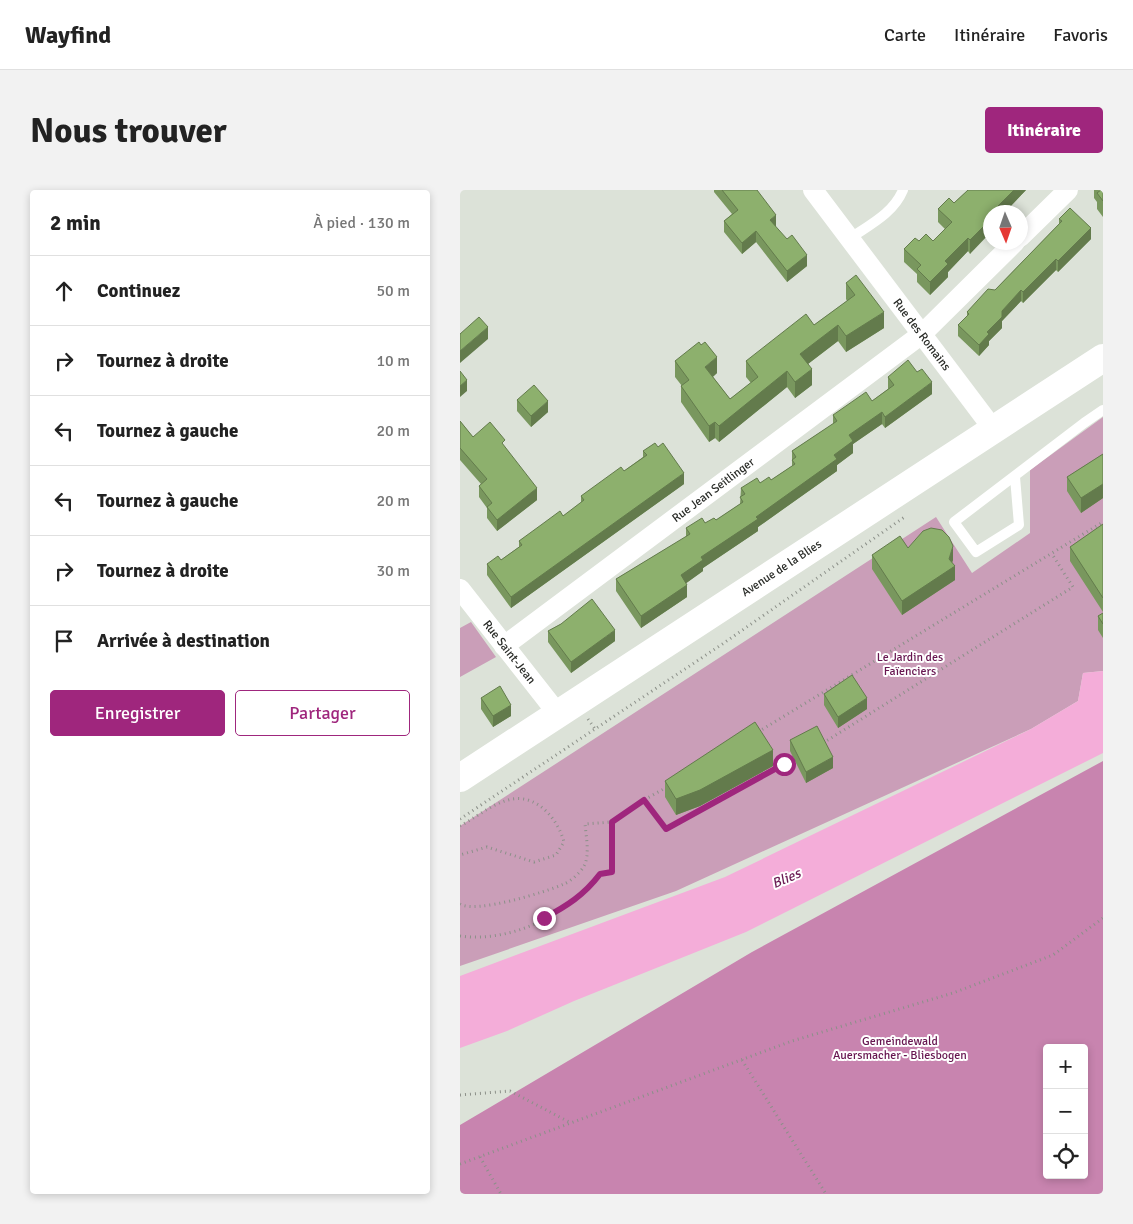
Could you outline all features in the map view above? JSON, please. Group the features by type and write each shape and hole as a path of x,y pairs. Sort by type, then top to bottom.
{"main road":[{"name":"Avenue de la Blies","path":"460,778 1103,358"}],"street":[{"name":"Rue des Romains","path":"813,190 994,430"},
{"path":"1028,229 1068,190"},
{"name":"Rue Jean Seitlinger","path":"504,646 922,334 1007,250"},
{"name":"Rue Saint-Jean","path":"460,590 558,714"}],"lane":[{"path":"849,239 889,211 899,200 902,190"},
{"path":"1016,477 1019,525 976,552 954,522 1016,477 1084,423 1103,411"}],"path":[{"path":"460,819 721,645 914,510"},
{"path":"752,736 1103,522"},
{"path":"816,746 1073,587 1052,554"},
{"path":"644,800 666,829 800,755"},
{"path":"460,904 465,907 482,907 566,884 584,866 587,846 585,824 612,822 644,800 669,786"},
{"path":"460,826 509,800 526,800 544,808 560,825 564,842 556,855 534,862 487,847 460,855"},
{"path":"460,936 520,931 571,904 590,887 600,874 612,872 612,822"},
{"path":"460,1164 792,1042 953,993 1053,954 1103,918"},
{"path":"742,1060 826,1194"},
{"path":"460,1095 510,1092 572,1124"},
{"path":"480,1157 501,1194"}],"green space":[{"name":"Le Jardin des Faïenciers","path":"1103,417 1103,671 1083,673 1078,701 1031,729 676,891 460,966 460,826 936,517 972,573 1030,533 1030,470"},
{"path":"471,622 496,657 460,677 460,628"},
{"name":"Gemeindewald Auersmacher - Bliesbogen","path":"1103,761 1103,1194 460,1194 460,1125 752,952"}],"water":[{"name":"Blies","path":"1103,671 1103,753 746,932 574,1001 507,1031 460,1048 460,976 725,877 1031,729 1078,701 1083,673"}],"building":[{"path":"722,190 757,190 776,215 770,220 787,239 792,235 807,255 787,271 756,231 742,243 724,221 738,210"},
{"path":"968,190 1014,190 999,205 983,205 983,227 970,240 968,238 945,261 948,264 930,282 917,269 921,265 904,249 915,238 919,241 926,234 933,241 952,222 938,209 949,198 954,203"},
{"path":"1103,190 1103,201 1097,193"},
{"path":"1070,208 1091,228 1023,292 1021,290 1002,311 1002,317 987,332 989,334 979,345 958,325 988,289 995,290 1062,221 1059,219"},
{"path":"856,275 884,312 846,336 838,325 800,354 812,369 795,382 787,371 719,426 715,422 709,426 681,386 689,380 675,361 699,342 701,345 705,342 717,357 705,367 730,399 758,377 746,361 806,314 814,325 855,295 846,283"},
{"path":"479,317 488,327 460,351 460,334"},
{"path":"908,360 917,372 922,369 932,382 885,417 882,412 849,435 853,441 834,455 837,459 756,517 758,519 701,557 703,560 681,575 687,585 641,616 616,579 690,534 686,528 702,518 705,523 714,518 716,520 743,502 740,497 745,494 741,488 757,478 760,483 769,477 771,480 795,464 792,460 796,457 792,451 837,421 833,415 866,392 872,401 894,385 888,377"},
{"path":"460,371 467,380 460,386"},
{"path":"534,385 548,401 531,416 517,400"},
{"path":"460,421 473,437 490,422 505,440 502,443 537,488 497,520 487,507 492,503 479,486 487,479 460,448"},
{"path":"655,443 658,447 663,443 684,473 511,597 487,564 498,556 501,560 522,545 519,541 560,511 563,516 584,500 581,496 621,467 624,471 647,455 643,451"},
{"path":"1103,454 1103,484 1081,498 1067,477"},
{"path":"1103,524 1103,598 1070,547"},
{"path":"931,528 942,530 949,537 953,546 949,559 955,566 902,601 872,555 900,536 908,548 923,531"},
{"path":"592,599 615,630 571,662 548,631 561,624"},
{"path":"1103,613 1103,624 1098,616"},
{"path":"852,675 867,698 838,717 824,694"},
{"path":"500,686 511,705 493,716 481,698"},
{"path":"755,722 773,750 700,790 676,799 665,781"},
{"path":"817,726 833,757 806,772 790,740"}],"route":[{"path":"544,918 571,904 590,887 600,874 612,872 612,822 644,800 666,829 784,764"}]}
